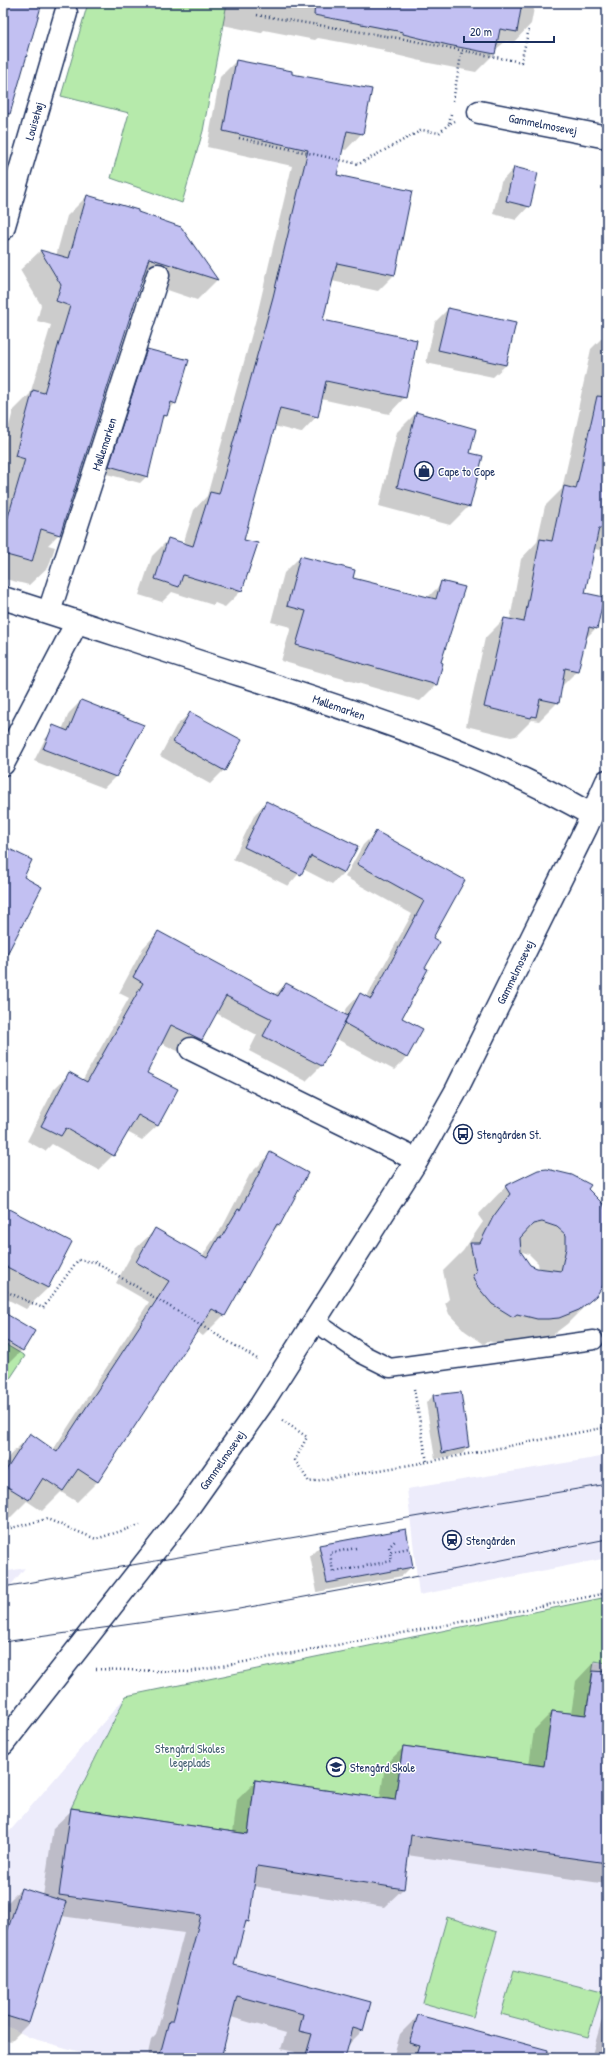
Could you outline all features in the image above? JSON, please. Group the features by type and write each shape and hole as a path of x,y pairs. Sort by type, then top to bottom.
{"street":[{"name":"Louisehøj","path":"3,229 66,13"},
{"name":"Gammelmosevej","path":"479,112 607,137"},
{"name":"Møllemarken","path":"49,612 158,275"},
{"name":"Møllemarken","path":"3,598 277,686 389,724 550,791 592,815"},
{"path":"3,764 77,622"},
{"name":"Gammelmosevej","path":"3,1744 186,1511 261,1405 417,1160 454,1093 592,815 607,781"},
{"path":"191,1049 417,1160"}],"lane":[{"path":"314,1321 362,1354 390,1368 594,1340"}],"path":[{"path":"256,15 404,39 521,62 529,29"},
{"path":"239,138 359,164 422,130 438,133 449,124"},
{"path":"3,1290 44,1308 78,1260 95,1262 282,1373"},
{"path":"410,1366 427,1462"},
{"path":"261,1405 307,1437 295,1460 309,1482 427,1462 607,1427"},
{"path":"3,1530 47,1519 96,1539 141,1525"},
{"path":"356,1548 330,1553 333,1572 392,1561 389,1547 395,1541"},
{"path":"390,1552 409,1548"},
{"path":"64,1667 189,1672 441,1626 607,1593"}],"shaded area":[{"path":"607,1456 607,1558 419,1595 407,1489"},
{"path":"25,1568 10,1586 3,1595 3,1572"},
{"name":"Stengård Skole","path":"607,1597 607,2058 101,2058 31,2038 3,2024 3,1839 126,1696"}],"green space":[{"path":"88,3 227,3 203,131 182,203 111,178 129,113 61,96"},
{"path":"3,1343 25,1356 3,1389"},
{"name":"Stengård Skoles legeplads","path":"607,1597 607,1663 594,1661 586,1715 552,1711 544,1766 403,1746 395,1800 255,1780 248,1834 71,1808 126,1696"},
{"path":"447,1917 497,1932 473,2017 423,2003"},
{"path":"514,1970 602,1992 588,2037 501,2014"}],"building":[{"path":"3,3 42,3 10,114 3,113"},
{"path":"315,3 522,3 517,32 500,29 495,54 448,45 403,34 403,32 314,15"},
{"path":"236,60 292,71 292,74 372,89 363,134 347,131 337,175 412,191 395,275 337,263 323,320 417,340 406,398 326,381 318,417 280,408 244,540 258,543 242,591 230,587 230,589 183,575 179,587 155,579 168,538 193,546 210,492 219,494 273,297 308,150 223,131"},
{"path":"514,167 538,173 530,207 506,201"},
{"path":"87,195 138,210 138,212 181,227 218,280 149,258 60,535 41,529 32,562 3,554 3,534 25,459 15,456 33,390 44,393 70,306 56,301 61,285 40,250 69,258"},
{"path":"448,308 516,323 506,365 438,350"},
{"path":"147,349 189,360 176,404 171,402 167,416 163,415 148,477 109,466"},
{"path":"597,396 607,397 607,529 599,528 585,593 604,597 597,629 589,627 578,671 565,668 559,703 540,699 536,717 532,716 531,718 484,707 504,618 524,622 540,539 552,541 564,486 576,489"},
{"path":"416,412 476,429 470,453 483,456 470,507 397,487"},
{"path":"300,556 355,570 353,578 436,599 441,581 465,587 441,662 443,663 437,685 296,645 306,611 287,606"},
{"path":"81,700 144,725 116,777 43,749 53,725 68,731"},
{"path":"190,712 242,740 225,771 173,742"},
{"path":"266,801 358,846 344,873 311,856 301,875 244,847"},
{"path":"376,831 465,880 433,938 440,942 425,968 428,969 402,1018 423,1029 407,1058 344,1023 360,993 371,999 424,901 357,864"},
{"path":"3,846 32,860 24,877 42,887 3,962"},
{"path":"158,931 278,996 286,983 348,1016 322,1066 263,1036 272,1019 226,996 202,1040 171,1025 147,1073 178,1089 158,1126 138,1115 114,1156 66,1128 61,1136 41,1126 69,1072 87,1082 143,983 133,977"},
{"path":"270,1152 308,1173 280,1225 277,1224 225,1316 212,1309 98,1482 78,1469 63,1491 43,1478 29,1500 3,1484 3,1475 30,1433 57,1452 169,1281 136,1262 155,1228 207,1258 238,1209 240,1210"},
{"path":"547,1169 572,1175 591,1185 588,1189 603,1204 607,1213 607,1280 596,1296 579,1310 559,1318 537,1319 517,1314 513,1317 492,1304 477,1286 472,1275 476,1272 470,1243 480,1243 493,1217 510,1194 505,1186 538,1170","holes":["542,1222 557,1227 566,1235 566,1248 561,1271 537,1268 530,1265 521,1252 520,1238 533,1224"]},
{"path":"3,1206 72,1242 48,1288 3,1265"},
{"path":"3,1312 35,1331 23,1351 3,1339"},
{"path":"461,1392 469,1447 442,1453 433,1395"},
{"path":"406,1529 413,1567 327,1583 319,1545"},
{"path":"593,1671 607,1672 607,1863 411,1835 404,1889 257,1866 249,1922 246,1921 234,1965 371,2002 363,2031 353,2028 345,2058 305,2058 312,2034 299,2031 303,2014 237,1996 221,2058 159,2058 169,2021 173,2021 201,1915 59,1895 71,1808 248,1834 255,1780 395,1800 403,1746 544,1766 552,1711 586,1715"},
{"path":"21,1888 67,1902 29,2023 3,2015 3,1945"},
{"path":"418,2015 548,2050 547,2058 416,2058 420,2046 409,2043"}],"tram line":[{"path":"3,1587 607,1484"},
{"path":"3,1642 239,1609 457,1569 607,1539"}],"place":[{"name":"Cape to Cope","path":"424,471"},
{"name":"Stengården St.","path":"463,1134"},
{"name":"Stengården","path":"452,1540"},
{"name":"Stengård Skole","path":"336,1767"}]}
